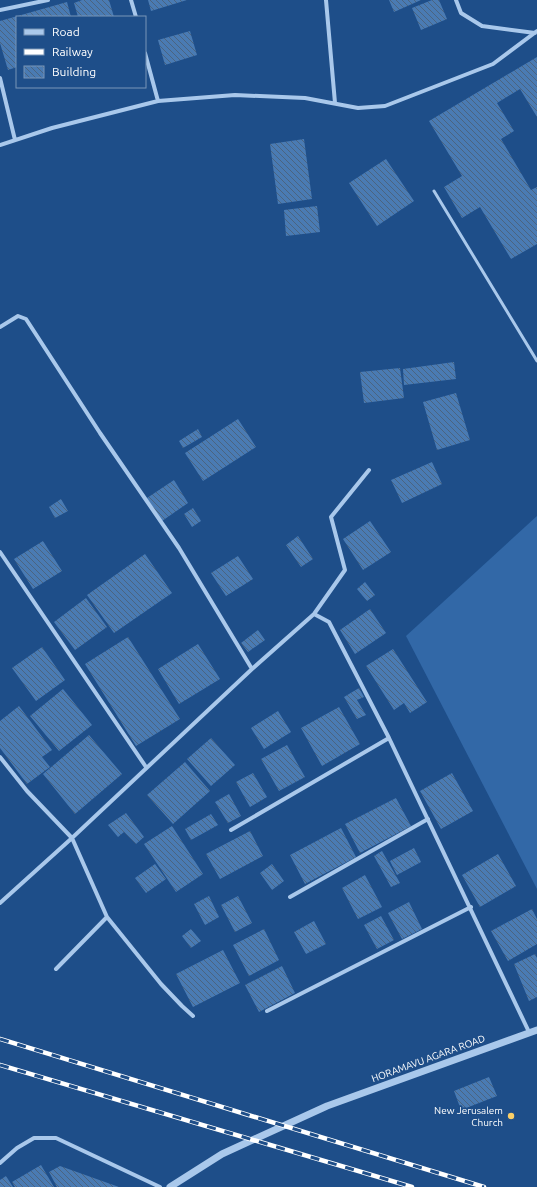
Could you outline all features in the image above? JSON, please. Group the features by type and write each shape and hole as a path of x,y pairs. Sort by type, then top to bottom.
{"street":[{"path":"0,10 48,0"},
{"path":"131,0 136,16"},
{"path":"326,0 335,103"},
{"path":"456,0 461,13 482,26 536,32"},
{"path":"0,145 52,128 158,101 235,95 305,98 358,108 385,106 493,64 536,32"},
{"path":"146,57 158,101"},
{"path":"0,78 15,140"},
{"path":"0,327 18,316 26,319 100,433 179,548 252,669"},
{"path":"0,903 72,838 252,669 314,614 345,570 331,517 369,470"},
{"path":"0,552 146,767"},
{"path":"314,614 329,622 389,738 471,907 529,1032"},
{"path":"231,830 389,738"},
{"path":"0,757 27,791 72,838 107,917 161,984 193,1016"},
{"path":"290,896 428,819"},
{"path":"267,1011 471,907"},
{"path":"56,969 107,917"},
{"name":"HORAMAVU AGARA ROAD","path":"170,1187 222,1154 327,1106 537,1030"},
{"path":"0,1163 17,1148 34,1138 56,1138 160,1187"}],"lane":[{"path":"434,191 537,361"}],"shaded area":[{"path":"537,516 537,889 406,636"}],"building":[{"path":"82,0 109,0 114,16 78,16 74,3"},
{"path":"148,0 187,0 151,11"},
{"path":"389,0 421,0 394,12"},
{"path":"432,0 439,0 447,19 421,30 412,8"},
{"path":"67,2 71,16 18,16"},
{"path":"16,16 16,67 8,70 0,43 0,21"},
{"path":"190,31 197,55 165,65 158,40"},
{"path":"537,57 537,117 520,89 497,103 514,131 501,139 531,190 537,187 537,244 511,259 480,207 462,218 444,187 462,176 429,121"},
{"path":"304,139 312,199 278,204 270,144"},
{"path":"386,159 414,201 377,226 349,183"},
{"path":"317,206 320,232 286,236 284,210"},
{"path":"454,362 456,379 404,385 403,369"},
{"path":"400,368 404,398 364,403 360,372"},
{"path":"456,393 470,440 437,450 423,402"},
{"path":"238,419 256,447 203,481 185,453"},
{"path":"198,429 202,437 183,448 179,441"},
{"path":"432,462 442,484 402,503 391,480"},
{"path":"174,480 188,503 162,521 147,498"},
{"path":"61,499 68,511 55,518 49,507"},
{"path":"193,508 201,521 192,527 184,514"},
{"path":"370,521 391,552 363,570 343,539"},
{"path":"298,536 313,559 301,567 286,545"},
{"path":"43,541 62,571 33,589 14,559"},
{"path":"145,554 172,593 114,633 87,595"},
{"path":"238,556 253,579 226,596 211,573"},
{"path":"365,582 375,595 367,601 357,589"},
{"path":"86,598 107,627 75,650 54,622"},
{"path":"370,609 386,633 355,654 340,630"},
{"path":"258,630 265,640 248,652 241,643"},
{"path":"128,637 180,719 136,746 85,664"},
{"path":"198,644 220,679 179,704 158,669"},
{"path":"42,647 65,680 36,701 12,668"},
{"path":"393,649 427,702 410,713 404,703 394,710 366,666"},
{"path":"359,688 364,697 357,700 366,715 357,719 344,697"},
{"path":"63,689 92,725 59,751 30,716"},
{"path":"19,706 52,750 42,757 50,767 27,784 0,748 0,721"},
{"path":"339,707 360,744 322,766 301,728"},
{"path":"278,711 291,732 264,749 251,728"},
{"path":"89,735 122,774 75,814 43,774"},
{"path":"211,738 235,765 211,786 187,759"},
{"path":"287,745 305,777 279,791 261,759"},
{"path":"185,762 210,791 173,824 147,795"},
{"path":"253,773 267,797 250,807 236,782"},
{"path":"452,773 473,811 441,829 420,791"},
{"path":"229,794 241,816 228,823 215,802"},
{"path":"396,798 411,826 360,853 345,824"},
{"path":"126,813 144,837 136,844 124,832 118,837 108,825"},
{"path":"211,814 218,825 191,840 185,829"},
{"path":"172,826 203,874 176,892 144,844"},
{"path":"341,828 356,857 305,884 290,855"},
{"path":"250,831 263,856 220,879 206,854"},
{"path":"414,848 421,862 397,875 390,861"},
{"path":"382,851 400,883 391,887 374,856"},
{"path":"498,854 516,886 480,907 462,875"},
{"path":"155,864 166,879 146,893 135,878"},
{"path":"272,864 284,881 272,890 260,873"},
{"path":"365,875 382,907 358,919 342,888"},
{"path":"209,896 219,917 205,925 194,904"},
{"path":"238,896 252,923 235,932 221,905"},
{"path":"409,902 422,929 402,939 388,913"},
{"path":"532,909 537,919 537,944 508,961 491,931"},
{"path":"381,916 394,940 377,949 364,925"},
{"path":"314,921 326,944 306,954 294,932"},
{"path":"191,929 201,941 191,948 182,936"},
{"path":"264,929 279,960 249,976 233,945"},
{"path":"223,950 240,983 193,1007 176,974"},
{"path":"535,954 537,958 537,997 529,1001 514,964"},
{"path":"282,966 295,993 259,1012 245,985"},
{"path":"489,1077 497,1096 461,1110 454,1091"},
{"path":"41,1165 54,1187 15,1187 12,1182"},
{"path":"60,1166 119,1187 57,1187 49,1172"},
{"path":"6,1176 13,1187 0,1187 0,1180"}],"railway":[{"path":"0,1039 484,1187"},
{"path":"0,1065 412,1187"}],"place":[{"name":"New Jerusalem Church","path":"511,1116"}]}
